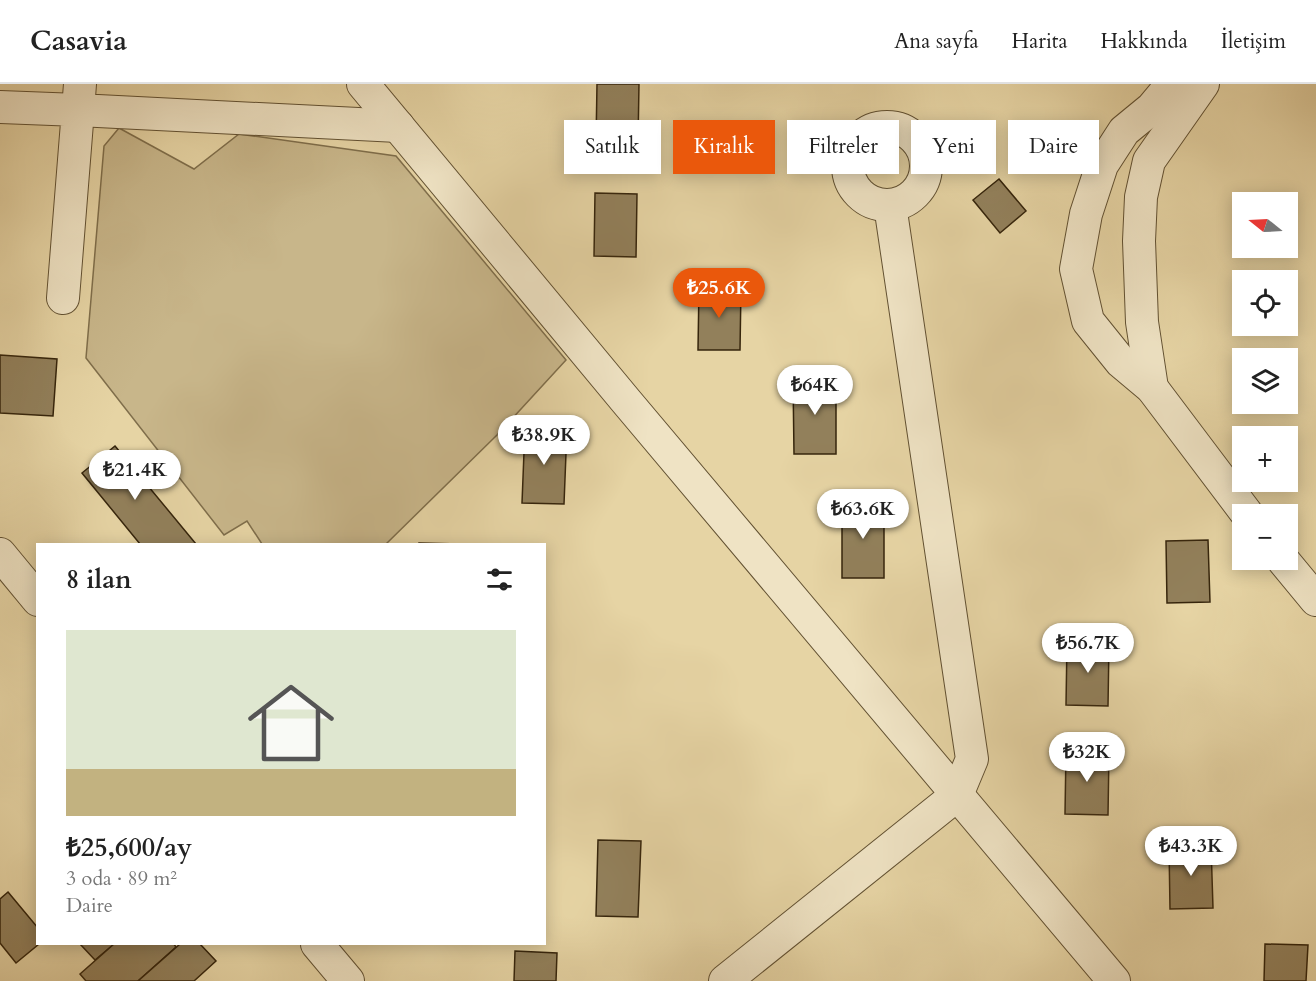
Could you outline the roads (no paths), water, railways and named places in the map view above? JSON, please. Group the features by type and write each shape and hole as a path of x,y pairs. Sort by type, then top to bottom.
{"street":[{"path":"363,84 633,410 1114,981"},
{"path":"1172,84 1152,108 1124,131 1102,165 1086,214 1076,269 1088,321 1121,362 1152,388 1239,504"},
{"path":"1152,388 1142,322 1139,241 1141,197 1149,161 1203,84"},
{"path":"0,107 79,97 398,126"},
{"path":"63,298 79,97"},
{"path":"725,981 957,795 972,759 890,205"},
{"path":"0,554 36,598"},
{"path":"1291,570 1316,600"},
{"path":"318,945 348,981"}]}
